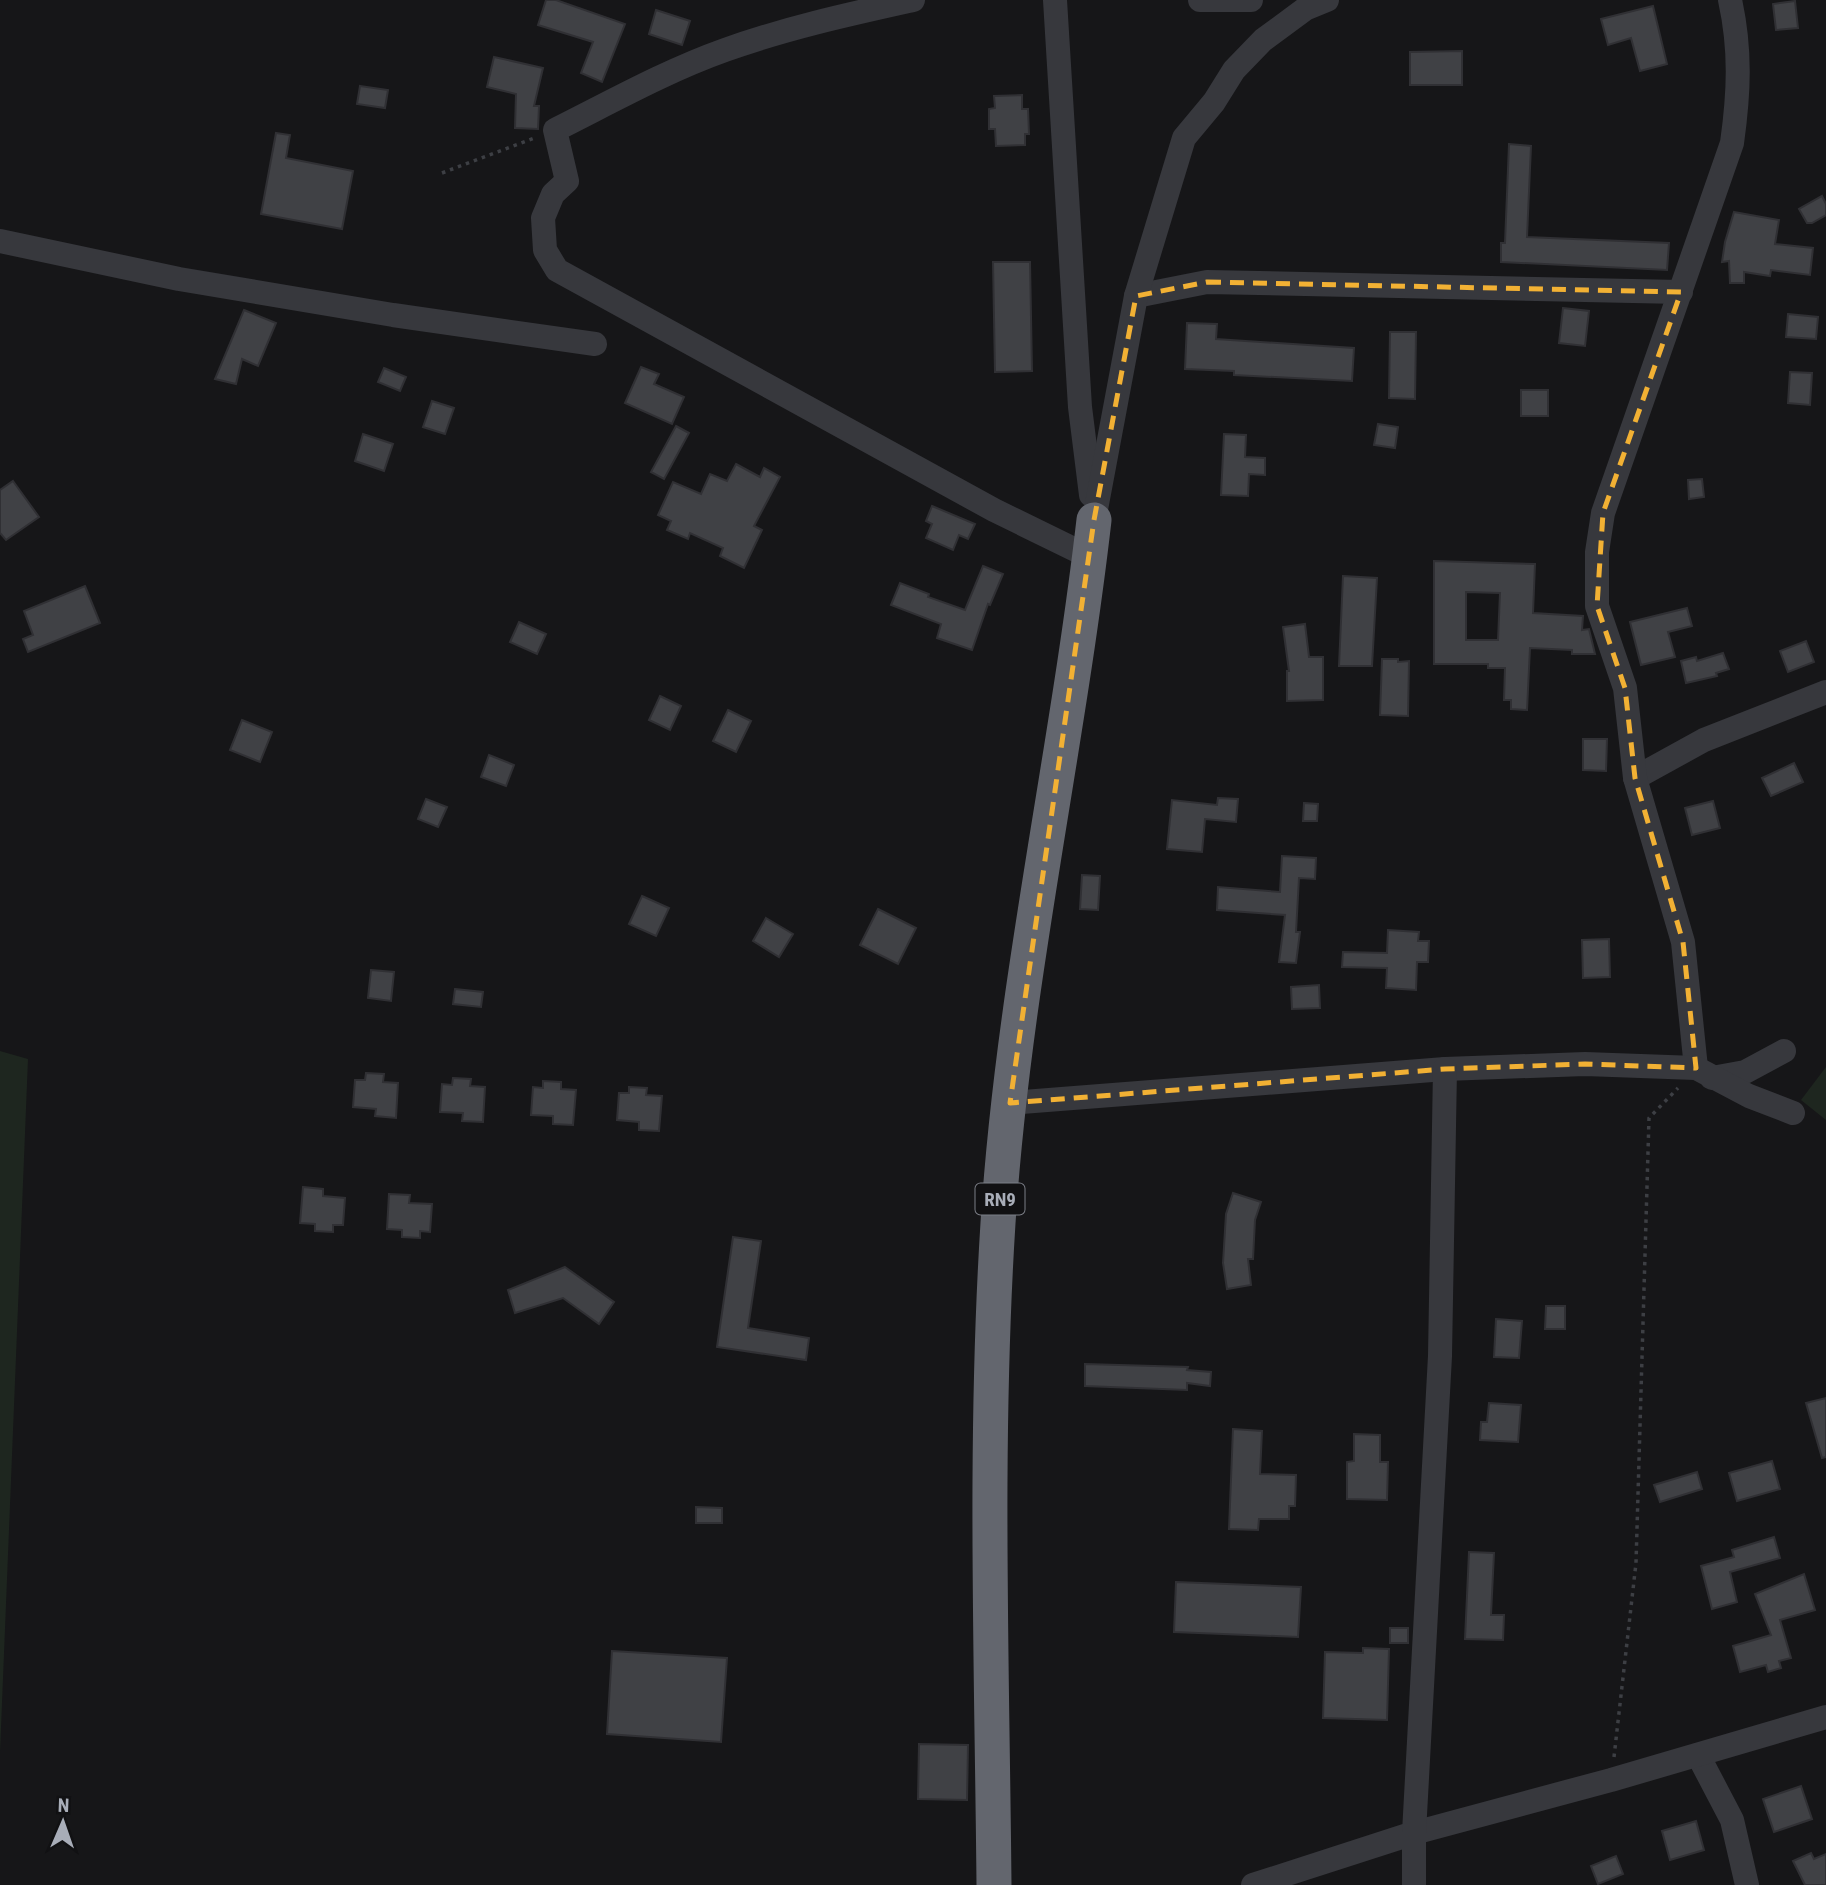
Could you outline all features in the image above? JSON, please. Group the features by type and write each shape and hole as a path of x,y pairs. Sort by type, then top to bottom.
{"highway":[{"name":"RN9","path":"994,1885 991,1416 998,1222 1019,1015 1094,520"}],"street":[{"path":"913,0 787,30 725,50 668,73 555,130 567,181 553,194 543,218 545,250 557,270 994,510 1090,557"},
{"path":"1055,0 1080,407 1094,520"},
{"path":"1200,0 1251,0"},
{"path":"1094,520 1136,296 1184,138 1214,102 1234,70 1263,40 1305,9 1327,0"},
{"path":"1704,1073 1683,942 1635,778 1625,688 1597,606 1597,552 1603,513 1732,143 1739,71 1737,33 1730,0"},
{"path":"0,241 178,279 393,315 595,344"},
{"path":"1136,296 1207,282 1681,292"},
{"path":"1635,778 1704,740 1826,692"},
{"path":"1010,1103 1445,1069 1585,1064 1704,1073 1745,1072 1784,1051"},
{"path":"1414,1885 1413,1833 1440,1356 1445,1069"},
{"path":"1704,1073 1793,1113"},
{"path":"1253,1885 1413,1833 1611,1780 1826,1717"},
{"path":"1698,1755 1732,1820 1747,1885"}],"path":[{"path":"442,173 555,130"},
{"path":"1611,1780 1636,1563 1649,1118 1704,1073"}],"highlighted area":[{"path":"1207,282 1681,292 1603,513 1597,606 1625,688 1635,778 1683,942 1696,1068 1585,1064 1445,1069 1010,1103 1094,520 1136,296"}],"shaded area":[{"path":"0,1051 28,1059 0,1753"},
{"path":"1826,1067 1826,1120 1801,1100"}],"building":[{"path":"546,0 556,0 625,24 602,82 581,73 593,42 538,25"},
{"path":"1795,1 1798,28 1776,30 1773,4"},
{"path":"1653,6 1667,64 1640,71 1631,38 1608,45 1601,19"},
{"path":"656,10 690,21 682,45 649,34"},
{"path":"1462,51 1462,85 1410,85 1410,52"},
{"path":"494,57 543,68 534,106 539,106 538,129 515,128 516,94 487,87"},
{"path":"360,86 388,90 385,108 357,104"},
{"path":"1022,95 1022,109 1028,109 1029,134 1025,134 1025,145 996,146 995,129 989,129 989,109 995,108 994,96"},
{"path":"276,133 290,135 286,158 353,171 342,229 261,214"},
{"path":"1509,144 1531,146 1527,237 1669,243 1667,270 1501,262 1501,243 1505,243"},
{"path":"1822,196 1826,204 1826,215 1807,223 1799,209"},
{"path":"1734,212 1779,220 1775,244 1813,248 1810,275 1771,270 1770,276 1744,272 1744,283 1730,283 1729,261 1722,262"},
{"path":"993,262 1030,262 1032,371 995,372"},
{"path":"1563,308 1589,311 1585,346 1559,343"},
{"path":"244,310 276,323 258,366 242,359 236,384 215,379"},
{"path":"1788,314 1818,317 1816,339 1786,337"},
{"path":"1187,323 1217,324 1216,339 1354,348 1352,381 1234,375 1234,371 1185,369"},
{"path":"1390,332 1416,332 1415,399 1389,398"},
{"path":"641,367 659,374 654,384 684,397 672,424 625,403"},
{"path":"384,368 406,377 400,391 378,382"},
{"path":"1790,372 1812,373 1810,405 1788,403"},
{"path":"1521,390 1548,390 1548,416 1521,416"},
{"path":"432,401 454,408 445,434 423,427"},
{"path":"1378,424 1398,427 1395,448 1374,445"},
{"path":"676,426 689,433 664,479 651,472"},
{"path":"363,434 393,444 384,471 355,461"},
{"path":"1224,434 1246,435 1245,457 1265,458 1265,475 1249,474 1248,496 1221,495"},
{"path":"736,464 760,477 764,468 780,477 754,526 762,530 744,568 720,556 723,548 690,533 688,539 667,530 671,521 658,515 673,482 701,494 710,474 727,481"},
{"path":"1702,479 1704,497 1689,499 1688,480"},
{"path":"13,481 39,517 6,540 0,533 0,490"},
{"path":"932,506 975,524 968,539 959,535 953,550 926,538 932,524 926,521"},
{"path":"1434,561 1535,564 1533,613 1583,616 1582,630 1589,629 1595,654 1572,654 1572,650 1530,648 1527,710 1511,709 1511,700 1504,700 1505,668 1488,668 1488,664 1434,664","holes":["1466,592 1500,593 1498,640 1466,640"]},
{"path":"983,566 1003,574 990,605 988,604 972,650 937,638 941,624 891,605 900,583 929,594 928,597 965,610"},
{"path":"1343,576 1377,578 1372,666 1339,666"},
{"path":"85,586 100,623 28,652 23,639 33,635 24,611"},
{"path":"1687,608 1692,626 1668,632 1675,657 1641,665 1630,622"},
{"path":"519,622 546,634 537,654 510,642"},
{"path":"1305,624 1309,657 1323,657 1323,700 1287,701 1289,671 1283,627"},
{"path":"1806,641 1814,662 1788,672 1780,651"},
{"path":"1723,653 1729,669 1716,673 1717,676 1686,683 1681,661 1696,657 1697,661"},
{"path":"1382,659 1409,661 1408,716 1380,715"},
{"path":"660,696 681,706 670,730 649,720"},
{"path":"728,710 751,721 736,752 713,741"},
{"path":"242,720 272,732 260,762 230,750"},
{"path":"1583,739 1607,739 1606,771 1583,770"},
{"path":"489,755 514,765 506,786 481,777"},
{"path":"1794,763 1803,782 1771,796 1762,778"},
{"path":"1218,798 1238,799 1236,822 1205,819 1202,852 1167,849 1172,800 1217,805"},
{"path":"426,799 447,807 438,827 418,819"},
{"path":"1713,801 1720,828 1692,835 1685,808"},
{"path":"1304,803 1318,804 1317,821 1303,821"},
{"path":"1282,856 1316,858 1315,879 1299,878 1296,932 1300,932 1296,963 1279,962 1285,915 1217,910 1218,887 1280,892"},
{"path":"1082,875 1100,876 1098,910 1080,909"},
{"path":"642,896 669,908 656,936 629,924"},
{"path":"878,909 916,928 898,964 860,945"},
{"path":"766,918 793,934 779,957 753,941"},
{"path":"1388,930 1419,932 1418,941 1429,941 1428,962 1417,962 1416,990 1386,988 1387,968 1342,967 1343,952 1387,953"},
{"path":"1609,939 1610,977 1583,978 1582,940"},
{"path":"371,970 394,972 391,1001 368,998"},
{"path":"1319,985 1320,1008 1292,1009 1291,987"},
{"path":"455,989 483,992 481,1007 453,1004"},
{"path":"366,1073 384,1074 383,1082 398,1083 396,1118 375,1116 376,1109 353,1107 355,1080 365,1080"},
{"path":"453,1078 471,1079 470,1086 485,1087 483,1122 462,1121 463,1113 440,1112 442,1084 452,1085"},
{"path":"543,1081 561,1082 561,1089 576,1090 573,1125 553,1124 553,1116 531,1115 533,1087 543,1088"},
{"path":"629,1087 647,1088 646,1095 662,1096 659,1131 639,1130 639,1122 617,1120 619,1093 629,1093"},
{"path":"303,1187 323,1189 323,1196 345,1198 343,1225 333,1225 333,1232 315,1231 315,1224 300,1223"},
{"path":"1233,1193 1261,1202 1255,1220 1253,1259 1248,1259 1251,1285 1227,1289 1223,1263 1226,1214"},
{"path":"389,1194 410,1195 409,1203 432,1204 430,1232 420,1231 420,1238 402,1237 402,1230 387,1229"},
{"path":"733,1237 761,1241 748,1328 809,1338 806,1360 717,1347"},
{"path":"565,1267 614,1302 599,1324 563,1298 515,1313 508,1290"},
{"path":"1546,1306 1565,1306 1565,1329 1545,1329"},
{"path":"1496,1319 1522,1321 1519,1358 1494,1357"},
{"path":"1085,1364 1188,1367 1187,1370 1211,1372 1210,1386 1187,1383 1187,1390 1085,1386"},
{"path":"1826,1398 1826,1457 1822,1458 1806,1403"},
{"path":"1489,1403 1521,1405 1518,1442 1480,1440 1481,1422 1487,1422"},
{"path":"1233,1429 1262,1431 1260,1474 1296,1475 1295,1506 1289,1506 1289,1519 1259,1519 1258,1530 1229,1529"},
{"path":"1354,1434 1380,1435 1380,1462 1388,1462 1387,1500 1347,1499 1347,1462 1354,1461"},
{"path":"1772,1461 1780,1489 1737,1501 1729,1473"},
{"path":"1697,1472 1702,1489 1660,1502 1654,1485"},
{"path":"696,1507 722,1508 722,1523 696,1523"},
{"path":"1774,1537 1780,1558 1730,1572 1737,1602 1712,1609 1701,1566 1734,1557 1732,1550"},
{"path":"1469,1552 1494,1553 1491,1615 1504,1615 1503,1640 1465,1639"},
{"path":"1804,1574 1815,1610 1780,1620 1791,1658 1779,1661 1781,1668 1768,1672 1766,1665 1740,1672 1733,1646 1771,1635 1755,1594"},
{"path":"1176,1582 1301,1587 1298,1637 1174,1632"},
{"path":"1390,1628 1408,1628 1408,1643 1390,1643"},
{"path":"1363,1648 1389,1649 1387,1720 1323,1718 1325,1652 1363,1653"},
{"path":"612,1651 727,1658 721,1742 607,1734"},
{"path":"919,1744 968,1745 967,1800 918,1799"},
{"path":"1801,1786 1812,1819 1774,1832 1763,1799"},
{"path":"1696,1821 1704,1850 1670,1860 1662,1831"},
{"path":"1811,1853 1814,1859 1826,1854 1826,1885 1805,1885 1793,1861"},
{"path":"1616,1856 1623,1874 1598,1884 1591,1866"}]}
